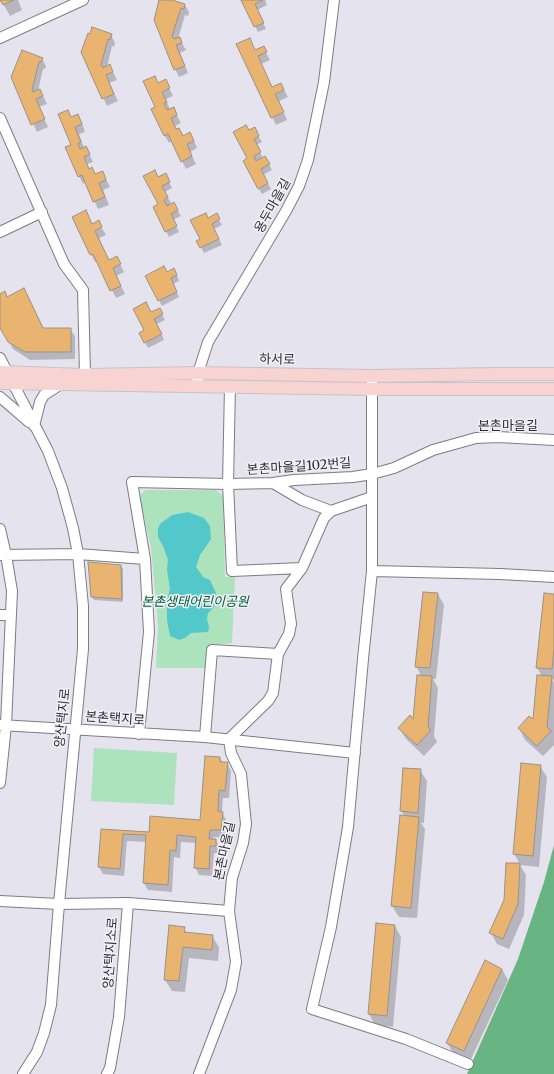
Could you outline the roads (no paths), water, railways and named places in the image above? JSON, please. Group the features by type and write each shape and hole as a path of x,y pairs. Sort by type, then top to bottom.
{"main road":[{"name":"하서로","path":"3,372 85,375 198,373 372,376 554,374"},
{"name":"하서로","path":"0,383 372,389 554,388"}],"street":[{"path":"0,38 83,0"},
{"name":"용두마을길","path":"197,385 198,373 208,342 289,207 299,186 308,160 324,82 334,0"},
{"path":"0,118 64,264 83,290 85,375"},
{"path":"0,232 42,212"},
{"name":"양산택지로","path":"0,358 3,372 13,384 48,452 62,488 73,528 78,554 83,606 83,649 58,904 51,1005 44,1033 37,1052 23,1074"},
{"path":"372,376 372,571 348,827 331,927 312,1009 406,1039 468,1064"},
{"path":"0,397 34,426 40,402 44,395 61,384"},
{"path":"230,386 228,484 232,571 302,568"},
{"name":"본촌마을길","path":"372,474 394,468 433,450 476,438 498,437 554,440"},
{"name":"본촌마을길102번길","path":"139,734 149,632 145,559 132,482 228,484 353,477 372,474"},
{"path":"273,482 302,500 331,511"},
{"path":"229,739 268,701 273,693 278,654 289,634 291,624 286,589 302,568 324,518 331,511 372,497"},
{"path":"0,529 3,555 12,592 11,615 4,668 0,783"},
{"path":"3,555 78,554 145,559"},
{"path":"372,571 500,574 554,577"},
{"path":"0,615 11,615"},
{"path":"205,737 212,650 278,654"},
{"name":"본촌택지로","path":"3,725 205,737 355,753"},
{"name":"본촌마을길","path":"198,1074 231,990 236,962 229,911 232,878 243,843 246,824 241,774 231,754 229,739"},
{"name":"양산택지소로","path":"0,901 58,904 128,903 119,1017 110,1068 107,1074"},
{"path":"128,903 229,911"}],"water":[{"path":"188,512 204,518 210,526 211,539 200,555 196,567 203,577 210,580 216,593 214,607 208,613 208,632 191,633 185,638 179,640 170,636 167,620 167,600 170,589 167,570 168,560 158,537 158,529 160,524 172,515"}],"park label":[{"name":"본촌생태어린이공원","path":"195,602"}]}
